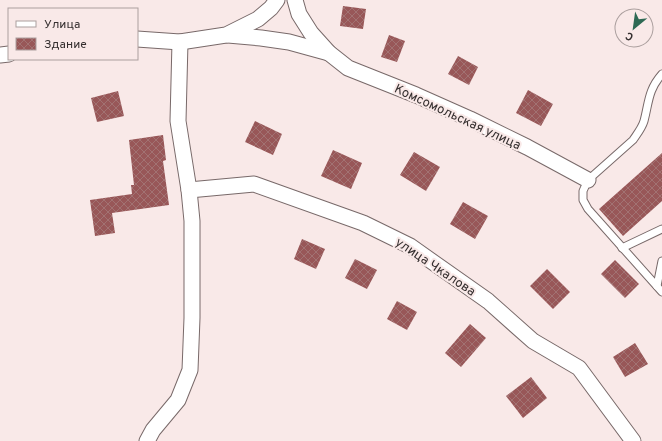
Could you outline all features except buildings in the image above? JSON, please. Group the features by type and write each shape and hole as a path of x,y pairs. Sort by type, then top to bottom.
{"street":[{"name":"Комсомольская улица","path":"226,35 258,19 271,8 277,0"},
{"name":"Комсомольская улица","path":"295,0 299,14 311,33 329,53 348,68 416,95 470,119 527,147 588,180"},
{"name":"Комсомольская улица","path":"138,39 180,42 226,35 289,42 329,53"},
{"path":"146,441 153,430 178,400 190,370 192,318 192,222 189,190 178,121 180,42"},
{"name":"улица Чкалова","path":"189,190 254,184 363,223 410,246 488,301 534,341 579,368 633,441"}],"lane":[{"path":"659,289 588,209 583,200 583,191 588,180 633,140 644,121 649,96 652,89 662,74"},
{"path":"622,248 662,229"},
{"path":"659,289 662,261"}]}
